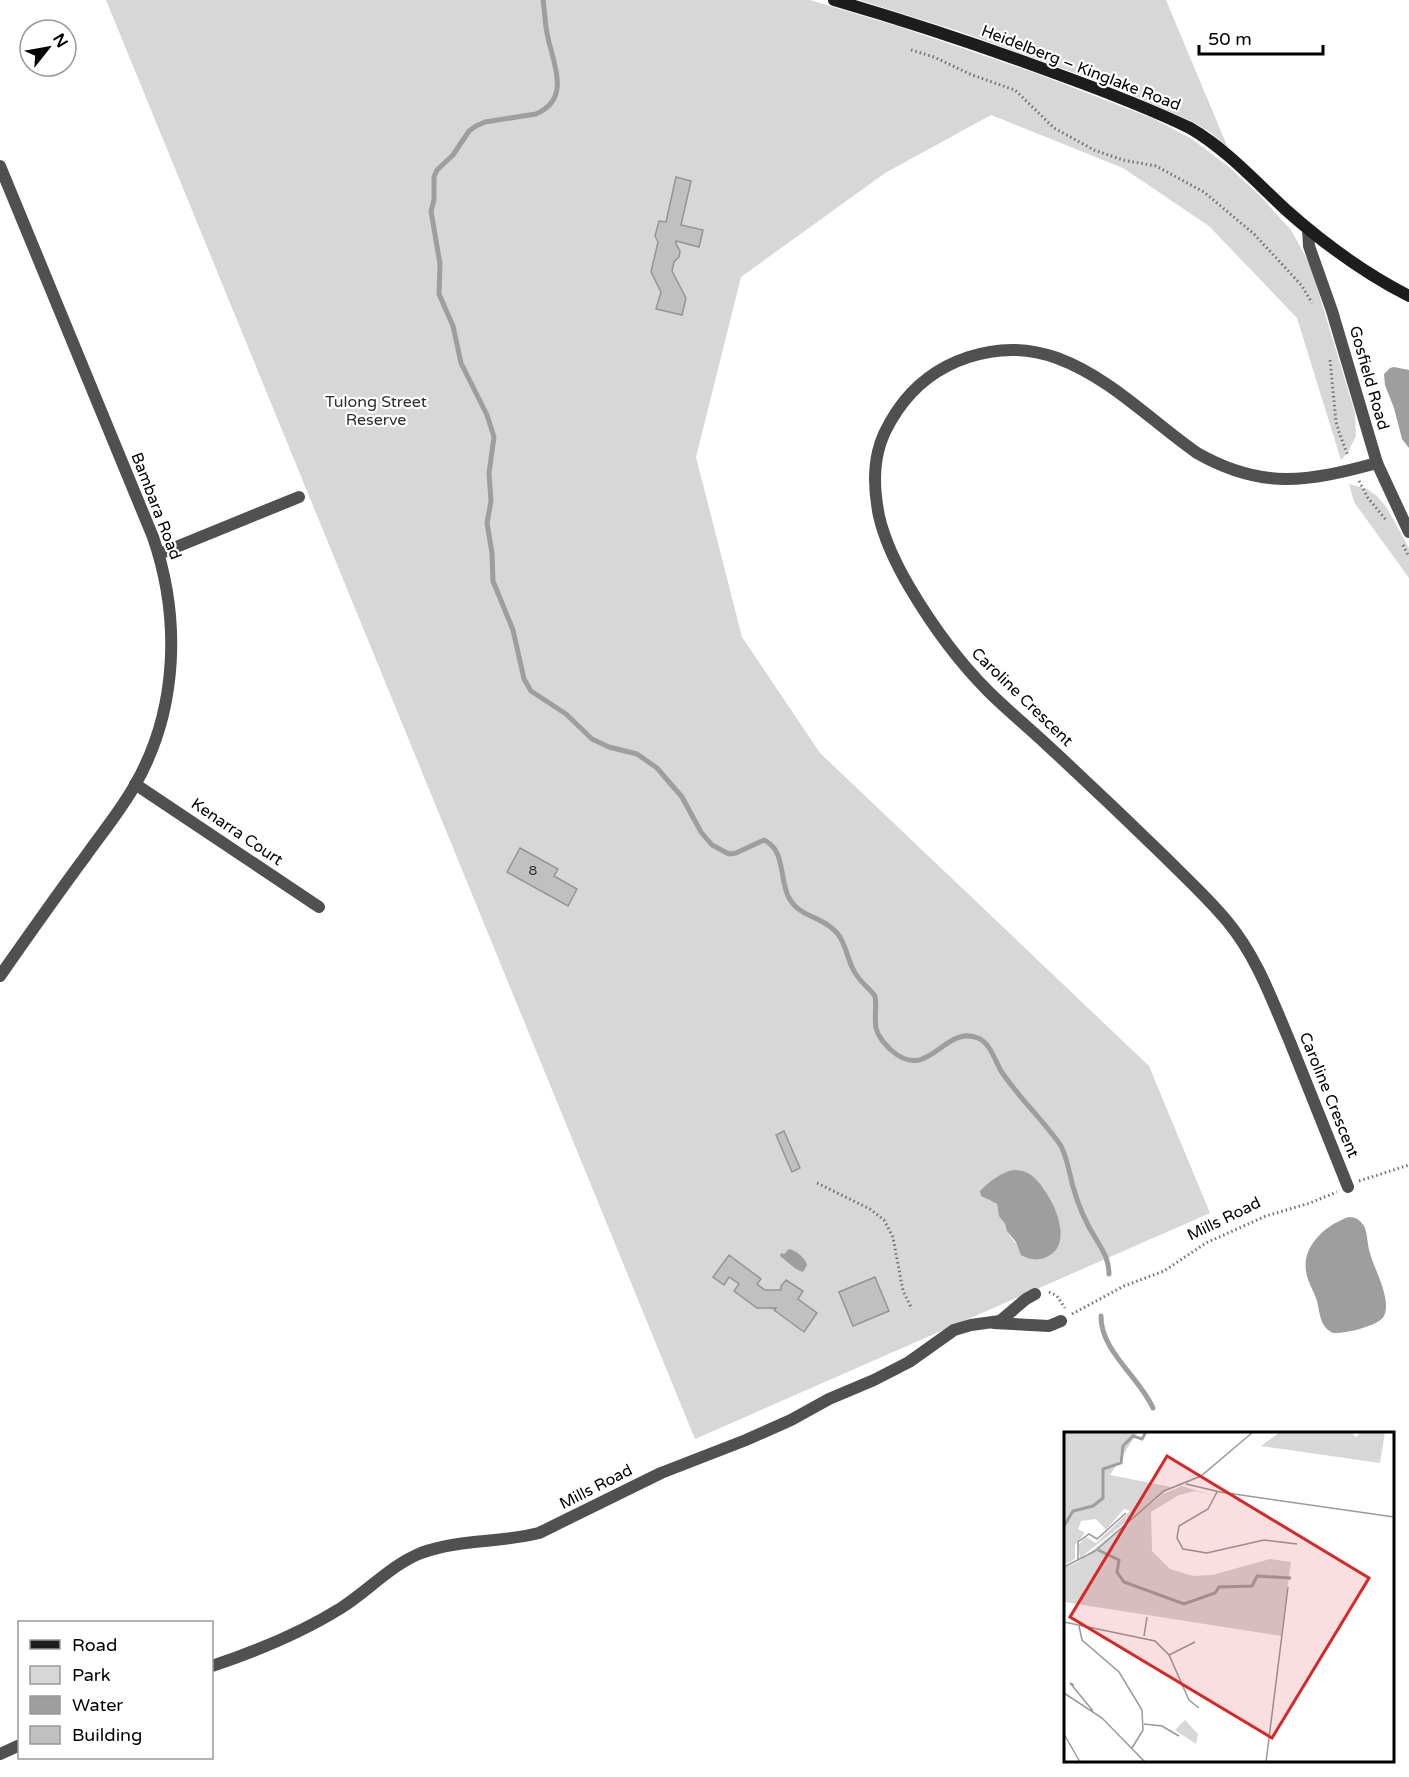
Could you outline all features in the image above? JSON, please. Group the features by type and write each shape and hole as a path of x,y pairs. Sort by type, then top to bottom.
{"main road":[{"name":"Heidelberg – Kinglake Road","path":"834,0 1007,55 1176,121 1211,142 1333,249 1409,296"}],"street":[{"name":"Bambara Road","path":"0,166 159,554 169,597 171,664 164,710 157,735 135,784 0,976"},
{"name":"Gosfield Road","path":"1308,229 1309,246 1332,311 1377,463 1405,537"},
{"name":"Caroline Crescent","path":"1348,1187 1251,954 1228,922 1198,889 989,692 955,653 916,598 893,555 880,518 875,465 878,449 901,405 932,374 978,354 1010,350 1051,356 1091,375 1197,453 1233,470 1254,476 1294,480 1313,479 1377,463"},
{"path":"159,554 299,497"},
{"name":"Kenarra Court","path":"135,784 319,908"},
{"name":"Mills Road","path":"993,1323 1005,1318 1035,1294"},
{"name":"Mills Road","path":"213,1666 272,1644 319,1621 402,1563 421,1553 463,1543 517,1538 539,1533 662,1473 761,1434 829,1399 874,1380 909,1362 954,1330 971,1325 993,1323 1049,1326 1061,1321"},
{"path":"0,1754 18,1746"}],"path":[{"path":"910,50 934,57 972,75 1015,90 1054,128 1094,150 1123,160 1156,166 1204,192 1254,234 1297,280 1314,306"},
{"path":"1330,357 1339,432 1368,498 1391,526"},
{"path":"1405,537 1409,557"},
{"name":"Mills Road","path":"1061,1321 1124,1286 1171,1267 1206,1243 1266,1216 1326,1197 1362,1180 1409,1165"},
{"path":"817,1183 870,1209 884,1220 893,1236 903,1292 912,1309"},
{"path":"1035,1294 1052,1293 1062,1301 1065,1315 1061,1321"}],"green space":[{"name":"Tulong Street Reserve","path":"106,0 810,0 900,27 1035,73 1154,119 1192,139 1229,167 1291,230 1308,261 1355,413 1356,436 1341,460 1297,318 1209,226 1123,168 991,115 885,173 741,277 696,457 742,637 820,753 1149,1066 1210,1213 695,1439","holes":["1013,1170 1044,1188 1054,1208 1017,1244 1009,1234 999,1214 997,1204 988,1200 980,1191 998,1176","875,1277 889,1311 853,1326 839,1293"]},
{"path":"859,0 1166,0 1228,148 1210,132 1191,121 1111,86 964,33"},
{"path":"1349,484 1367,489 1377,496 1387,508 1409,548 1409,578 1354,502"}],"water":[{"path":"1394,367 1409,370 1409,448 1402,439 1385,385 1384,374"},
{"path":"1013,1170 1027,1173 1039,1182 1058,1218 1061,1231 1060,1242 1054,1252 1044,1258 1032,1259 1021,1255 1016,1242 999,1216 997,1204 981,1196 980,1191 991,1181"},
{"path":"1349,1217 1364,1226 1370,1253 1384,1293 1386,1309 1381,1320 1369,1326 1353,1331 1333,1333 1325,1327 1321,1320 1317,1301 1307,1275 1306,1262 1312,1244 1318,1237 1332,1225"},
{"path":"789,1249 805,1260 807,1265 803,1272 780,1256"}],"building":[{"path":"676,177 691,181 681,225 703,230 699,247 676,241 680,251 672,271 686,298 682,315 656,309 661,292 651,272 658,242 655,236 659,221 666,222"},
{"path":"520,848 558,869 554,876 577,889 568,906 507,872"},
{"path":"784,1131 800,1168 792,1172 776,1135"},
{"path":"729,1255 761,1279 757,1284 765,1290 781,1290 786,1280 803,1291 798,1299 817,1313 804,1332 774,1310 776,1308 757,1308 734,1291 739,1284 729,1277 724,1285 713,1277"},
{"path":"875,1277 889,1311 853,1326 839,1292"}],"waterway":[{"path":"543,0 547,33 556,70 557,90 553,100 547,108 536,114 485,122 469,131 453,155 437,170 434,177 434,200 431,211 440,264 439,294 453,326 461,363 487,415 494,437 489,473 491,501 487,523 492,553 493,581 513,630 524,679 531,691 566,714 592,739 609,747 637,754 657,768 682,797 701,832 712,845 729,854 764,840 771,845 779,858 789,898 799,909 831,927 837,933 856,975 875,996 877,1031 891,1050 904,1059 916,1060 926,1057 955,1039 966,1036 978,1038 986,1044 1008,1081 1061,1146 1079,1205 1105,1255 1109,1274"},
{"path":"1101,1316 1102,1328 1107,1340 1153,1408"}]}
